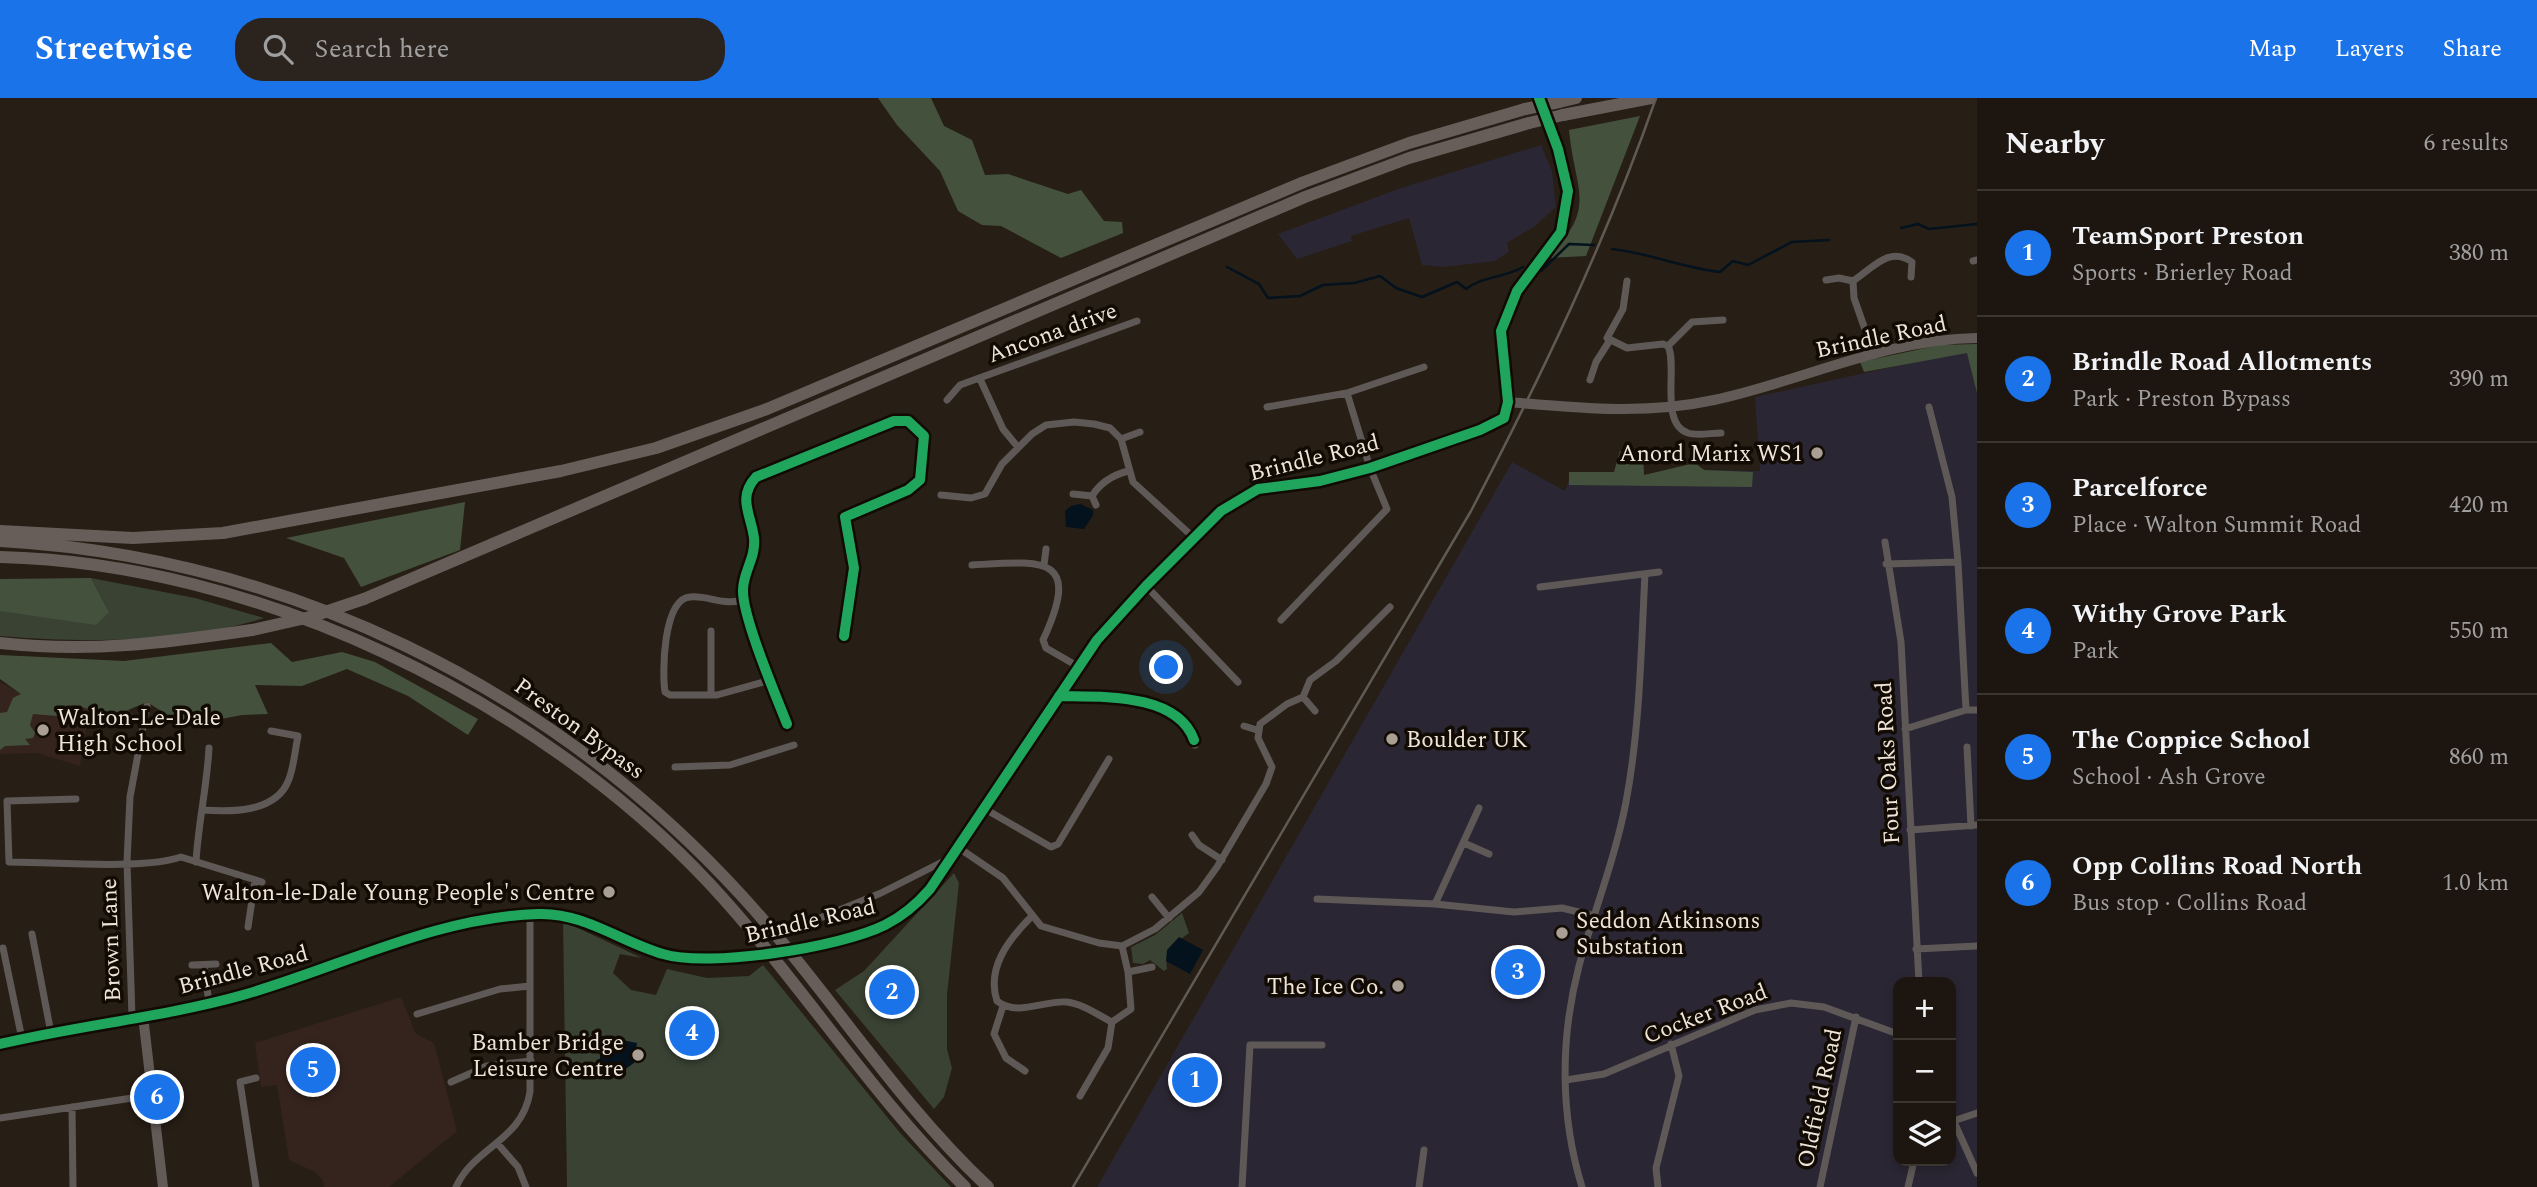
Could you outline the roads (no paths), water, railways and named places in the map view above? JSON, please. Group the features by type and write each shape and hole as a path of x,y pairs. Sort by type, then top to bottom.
{"highway":[{"path":"0,531 133,538 223,533 561,471 646,451 767,409 1331,172 1435,135 1525,109 1577,98"},
{"path":"0,643 50,648 141,646 252,630 310,617 364,599 1305,197 1409,158 1530,123 1651,98"},
{"name":"Preston Bypass","path":"0,541 121,554 228,578 287,596 429,656 537,719 625,784 711,863 778,937 915,1110 988,1187"},
{"name":"Preston Bypass","path":"0,557 142,574 301,616 415,666 519,726 605,787 707,881 776,961 907,1125 965,1187"}],"street":[{"path":"1508,402 1501,331 1517,291 1561,232 1568,191 1558,149 1539,98"},
{"path":"1826,280 1839,278 1853,281 1890,255 1901,255 1912,262 1911,277"},
{"path":"1627,281 1623,309 1607,335 1610,340 1627,348 1662,344 1668,346"},
{"path":"1853,281 1854,298 1874,355"},
{"path":"1668,346 1692,322 1723,320"},
{"name":"Ancona drive","path":"947,400 954,388 1137,321"},
{"name":"Brindle Road","path":"0,1044 209,1003 244,994 446,927 530,914 552,914 588,923 674,957 705,961 741,958 828,942 882,927 911,908 930,889 1079,667 1146,586 1193,537 1231,503 1258,489 1320,481 1370,468 1500,422 1507,413 1508,402 1627,411 1672,407 1746,393 1923,342 1977,338"},
{"path":"1590,380 1596,362 1610,340"},
{"path":"1668,346 1672,362 1672,407 1679,428 1689,433 1721,433"},
{"path":"1267,407 1348,393 1424,367"},
{"name":"Ancona drive","path":"980,379 1003,429 1017,446"},
{"path":"1281,620 1387,509 1370,468 1348,393"},
{"path":"1929,407 1952,497 1966,710"},
{"path":"787,723 744,599 743,586 754,556 754,536 745,495 755,477 894,421 908,421 918,427 924,436 920,480 908,490 845,517 854,568 844,636"},
{"path":"941,495 971,498 985,494 1002,464 1017,446 1046,425 1074,422 1110,428 1121,439 1128,471 1142,494 1166,509 1193,537"},
{"path":"1121,439 1140,432"},
{"path":"1092,496 1106,481 1128,471"},
{"path":"1073,494 1092,496"},
{"path":"1092,496 1096,505"},
{"name":"Four Oaks Road","path":"1885,542 1886,564 1901,642 1919,977"},
{"path":"1044,565 1046,549"},
{"path":"972,565 1032,562 1044,565 1058,581 1062,591 1058,609 1043,640 1046,648 1079,667"},
{"path":"1886,564 1958,562"},
{"path":"1540,587 1659,572"},
{"path":"1582,1187 1570,1138 1565,1052 1573,994 1619,835 1632,767 1645,574"},
{"path":"1146,586 1238,682"},
{"path":"744,599 735,603 689,597 677,605 673,612 663,671 665,692 670,695 711,695 771,680"},
{"path":"1257,730 1287,704 1303,697 1310,680 1336,661 1390,607"},
{"path":"711,631 711,695"},
{"path":"1059,696 1114,698 1152,704 1191,732 1195,745"},
{"path":"1303,697 1315,711"},
{"name":"Brown Lane","path":"137,1017 127,862 130,797 147,706"},
{"path":"1905,729 1966,710 1977,710"},
{"path":"1244,726 1257,730"},
{"path":"959,848 1003,878 1031,918 1050,930 1122,946 1135,942 1169,918 1207,882 1222,860 1272,767 1257,730"},
{"path":"203,810 223,812 264,806 282,795 289,781 298,736 271,731"},
{"path":"675,766 730,765 794,745"},
{"path":"1910,830 1974,826 1967,747"},
{"path":"209,748 203,810 197,827 196,862 258,881 249,903 248,928"},
{"path":"208,758 219,759"},
{"path":"985,809 1051,847 1058,844 1109,760"},
{"path":"76,799 7,801 9,862 127,862"},
{"path":"1435,904 1479,808"},
{"path":"1192,835 1199,845 1222,860"},
{"path":"1464,843 1489,854"},
{"name":"Brown Lane","path":"127,862 170,860 181,856 196,862"},
{"name":"Brindle Road","path":"798,927 951,858"},
{"path":"916,876 930,889"},
{"path":"1152,897 1169,918"},
{"path":"1317,900 1435,904 1514,912 1562,908 1595,916"},
{"path":"456,1187 468,1168 519,1123 527,1109 531,1061 530,914"},
{"path":"1031,918 1003,951 997,965 995,994 1003,1006 1015,1008 1046,1003 1075,1004 1112,1022"},
{"path":"32,934 51,1033"},
{"path":"1080,1096 1108,1048 1112,1022 1131,1009 1128,972 1122,946"},
{"path":"1916,949 1977,946"},
{"path":"3,948 22,1039"},
{"path":"192,965 216,964"},
{"path":"204,966 209,1003"},
{"path":"1128,972 1152,967"},
{"path":"417,1014 500,989 530,986"},
{"name":"Cocker Road","path":"1566,1080 1604,1074 1755,1010 1791,1003 1824,1007 1893,1032"},
{"path":"1003,1006 994,1034 1006,1058 1025,1071"},
{"path":"137,1017 152,1095 163,1187"},
{"name":"Oldfield Road","path":"1819,1187 1846,1075 1856,1017"},
{"path":"1658,1187 1656,1168 1679,1076 1671,1044"},
{"path":"1242,1187 1250,1045 1322,1045"},
{"path":"451,1082 487,1066 531,1061"},
{"path":"256,1078 240,1082 256,1187"},
{"path":"0,1118 152,1095"},
{"path":"72,1107 73,1187"},
{"path":"1956,1117 1977,1113"},
{"path":"1956,1127 1977,1173"},
{"path":"497,1143 518,1167 526,1187"},
{"path":"1419,1187 1424,1150"},
{"path":"1908,1187 1913,1166"}],"water":[{"path":"1080,504 1093,510 1093,515 1084,529 1066,527 1065,511"},
{"path":"1179,937 1203,950 1190,974 1166,961 1167,950"},
{"path":"596,1035 637,1043 634,1063 617,1075 611,1066 599,1064 601,1051 596,1046"}],"waterway":[{"path":"1901,228 1918,224 1929,229 1977,224"},
{"path":"1612,249 1720,272 1733,261 1748,265 1792,242 1829,240"},
{"path":"1541,271 1569,244 1594,245"},
{"path":"1227,267 1259,284 1268,298 1300,296 1323,285 1354,283 1380,276 1396,288 1422,297 1457,282 1466,289 1523,267"}],"railway":[{"path":"1073,1187 1471,511 1571,308 1616,204 1656,98"}],"place":[{"name":"Anord Marix WS1","path":"1817,453"},
{"name":"Walton-Le-Dale High School","path":"43,730"},
{"name":"Boulder UK","path":"1392,739"},
{"name":"Walton-le-Dale Young People's Centre","path":"609,892"},
{"name":"Seddon Atkinsons Substation","path":"1562,933"},
{"name":"Parcelforce","path":"1518,972"},
{"name":"The Ice Co.","path":"1398,986"},
{"name":"Brindle Road Allotments","path":"892,992"},
{"name":"Withy Grove Park","path":"692,1033"},
{"name":"Bamber Bridge Leisure Centre","path":"638,1055"},
{"name":"The Coppice School","path":"313,1070"},
{"name":"TeamSport Preston","path":"1195,1080"},
{"name":"Opp Collins Road North","path":"157,1097"}]}
